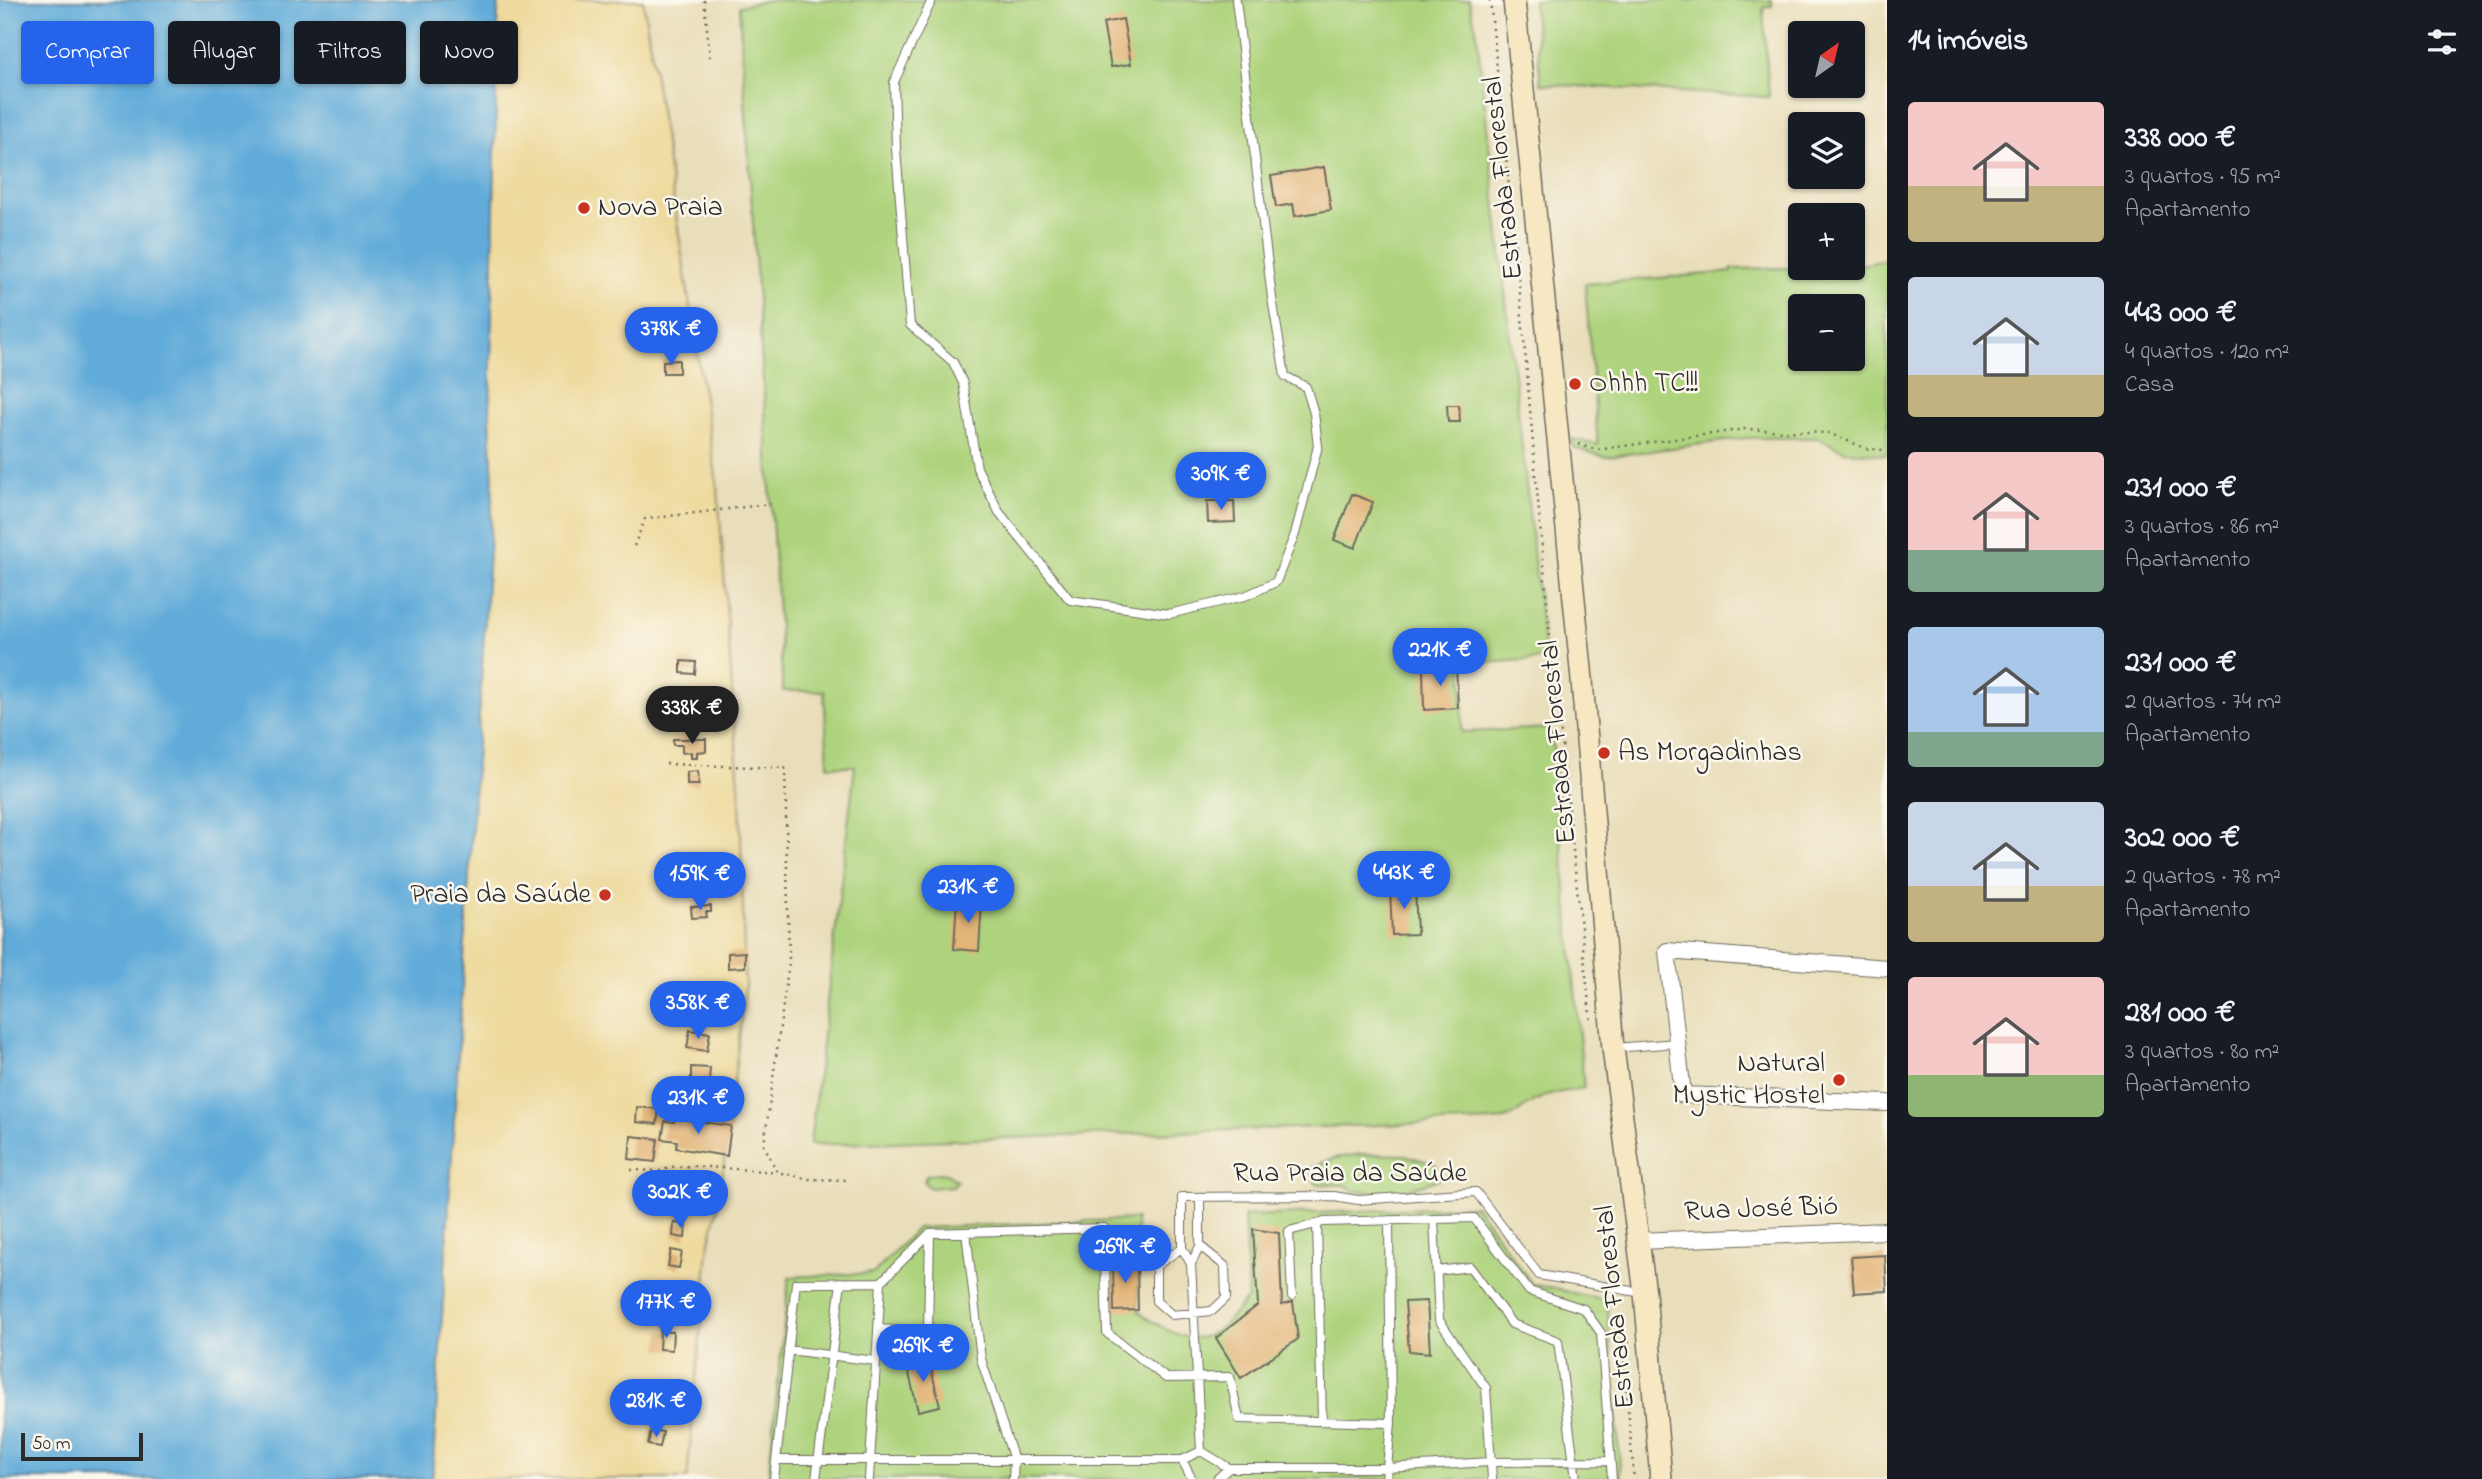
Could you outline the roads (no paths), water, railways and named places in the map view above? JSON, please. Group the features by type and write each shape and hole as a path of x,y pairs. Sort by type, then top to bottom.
{"main road":[{"name":"Estrada Florestal","path":"1514,0 1586,716 1614,1048 1645,1293 1661,1479"}],"street":[{"path":"1887,968 1667,951 1684,1096 1887,1103"},
{"name":"Rua José Bió","path":"1638,1241 1887,1231"}],"lane":[{"path":"932,0 894,82 896,149 909,325 953,362 963,383 977,468 999,512 1070,600 1169,614 1245,596 1276,582 1295,534 1318,446 1314,413 1306,387 1284,376 1236,0"},
{"path":"1614,1048 1677,1043"},
{"name":"Rua Praia da Saúde","path":"1182,1248 1182,1197 1334,1196 1357,1200 1476,1192 1539,1275 1645,1293"},
{"path":"1191,1264 1200,1246 1200,1197"},
{"path":"1292,1296 1289,1231 1317,1224 1474,1218 1529,1291 1584,1309 1601,1334 1612,1479"},
{"path":"1434,1219 1439,1320 1486,1388 1492,1479"},
{"path":"1386,1479 1391,1423 1389,1220"},
{"path":"1317,1224 1322,1420"},
{"path":"869,1479 881,1282 930,1233 1104,1227 1107,1333 1166,1378 1230,1377 1239,1419 1391,1423"},
{"path":"966,1232 981,1360 1014,1460 1013,1479"},
{"path":"878,1329 928,1332 930,1233"},
{"path":"1200,1246 1225,1266 1226,1298 1212,1311 1193,1313 1172,1315 1156,1301 1156,1266 1182,1248 1191,1264 1193,1313 1201,1451"},
{"path":"1437,1271 1470,1267 1512,1324 1558,1341 1576,1479"},
{"path":"816,1479 841,1282"},
{"path":"774,1479 796,1283 881,1282"},
{"path":"788,1350 876,1361"},
{"path":"1201,1451 1229,1468 1386,1468 1491,1462 1610,1461"},
{"path":"776,1460 1182,1460 1201,1451"},
{"path":"1182,1460 1192,1479"},
{"path":"1217,1479 1229,1468"}],"water":[{"path":"0,0 498,0 498,21 420,21 420,84 496,84 490,416 493,487 432,1479 0,1479"}],"place":[{"name":"Nova Praia","path":"584,208"},
{"name":"Ohhh TC!!!","path":"1575,384"},
{"name":"As Morgadinhas","path":"1604,753"},
{"name":"Praia da Saúde","path":"605,895"},
{"name":"Natural Mystic Hostel","path":"1839,1080"}]}
